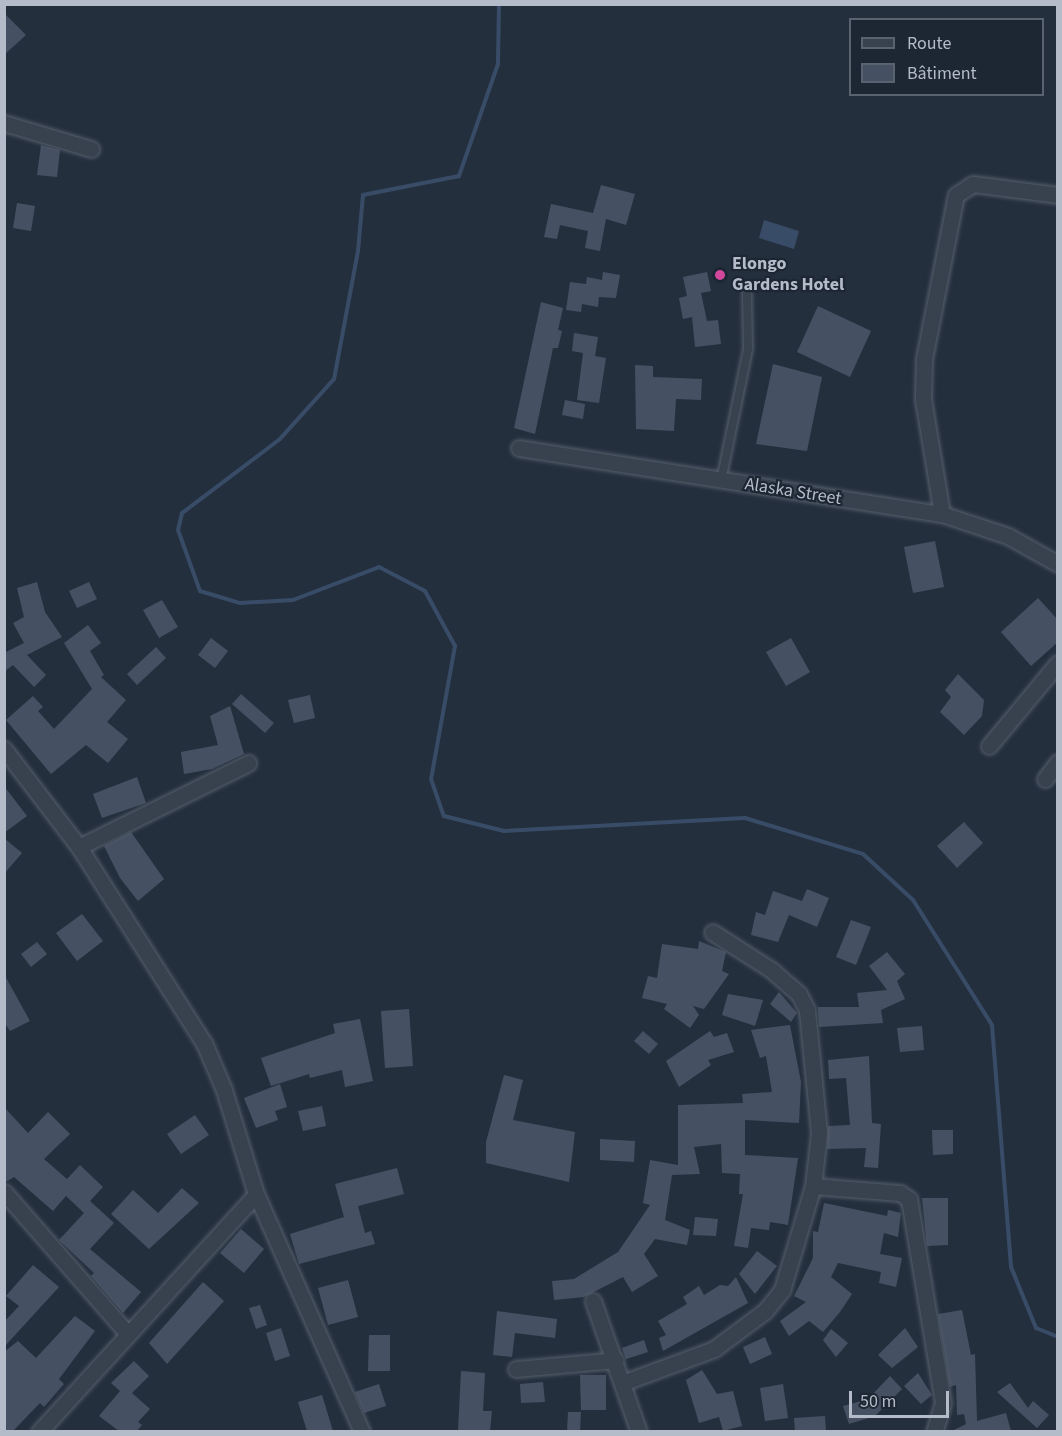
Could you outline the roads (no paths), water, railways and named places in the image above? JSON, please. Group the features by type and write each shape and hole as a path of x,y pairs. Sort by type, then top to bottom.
{"street":[{"path":"4,123 91,149"},
{"path":"942,514 922,399 924,358 956,195 973,184 1058,195"},
{"name":"Alaska Street","path":"519,448 942,514 1008,536 1058,564"},
{"path":"989,746 1058,663"},
{"path":"4,749 79,847 204,1043 224,1090 256,1194 362,1431"},
{"path":"1046,779 1058,762"},
{"path":"79,847 249,763"},
{"path":"625,1382 714,1349 765,1311 782,1290 813,1186 819,1133 807,1010 799,994 773,971 712,932"},
{"path":"813,1186 900,1193 909,1199 943,1403 934,1431"},
{"path":"4,1192 128,1334"},
{"path":"39,1431 256,1194"},
{"path":"593,1301 625,1382 639,1431"},
{"path":"516,1369 616,1360"}],"lane":[{"path":"721,481 748,349 747,293"}],"water":[{"path":"764,220 799,231 794,249 759,238"}],"waterway":[{"path":"499,4 498,64 459,176 363,195 358,251 334,379 280,439 182,513 178,530 200,591 240,603 293,600 379,567 425,591 455,646 431,779 444,816 504,831 745,818 863,854 913,900 992,1025 1011,1267 1036,1328 1058,1337"}],"place":[{"name":"Elongo Gardens Hotel","path":"720,275"}]}
